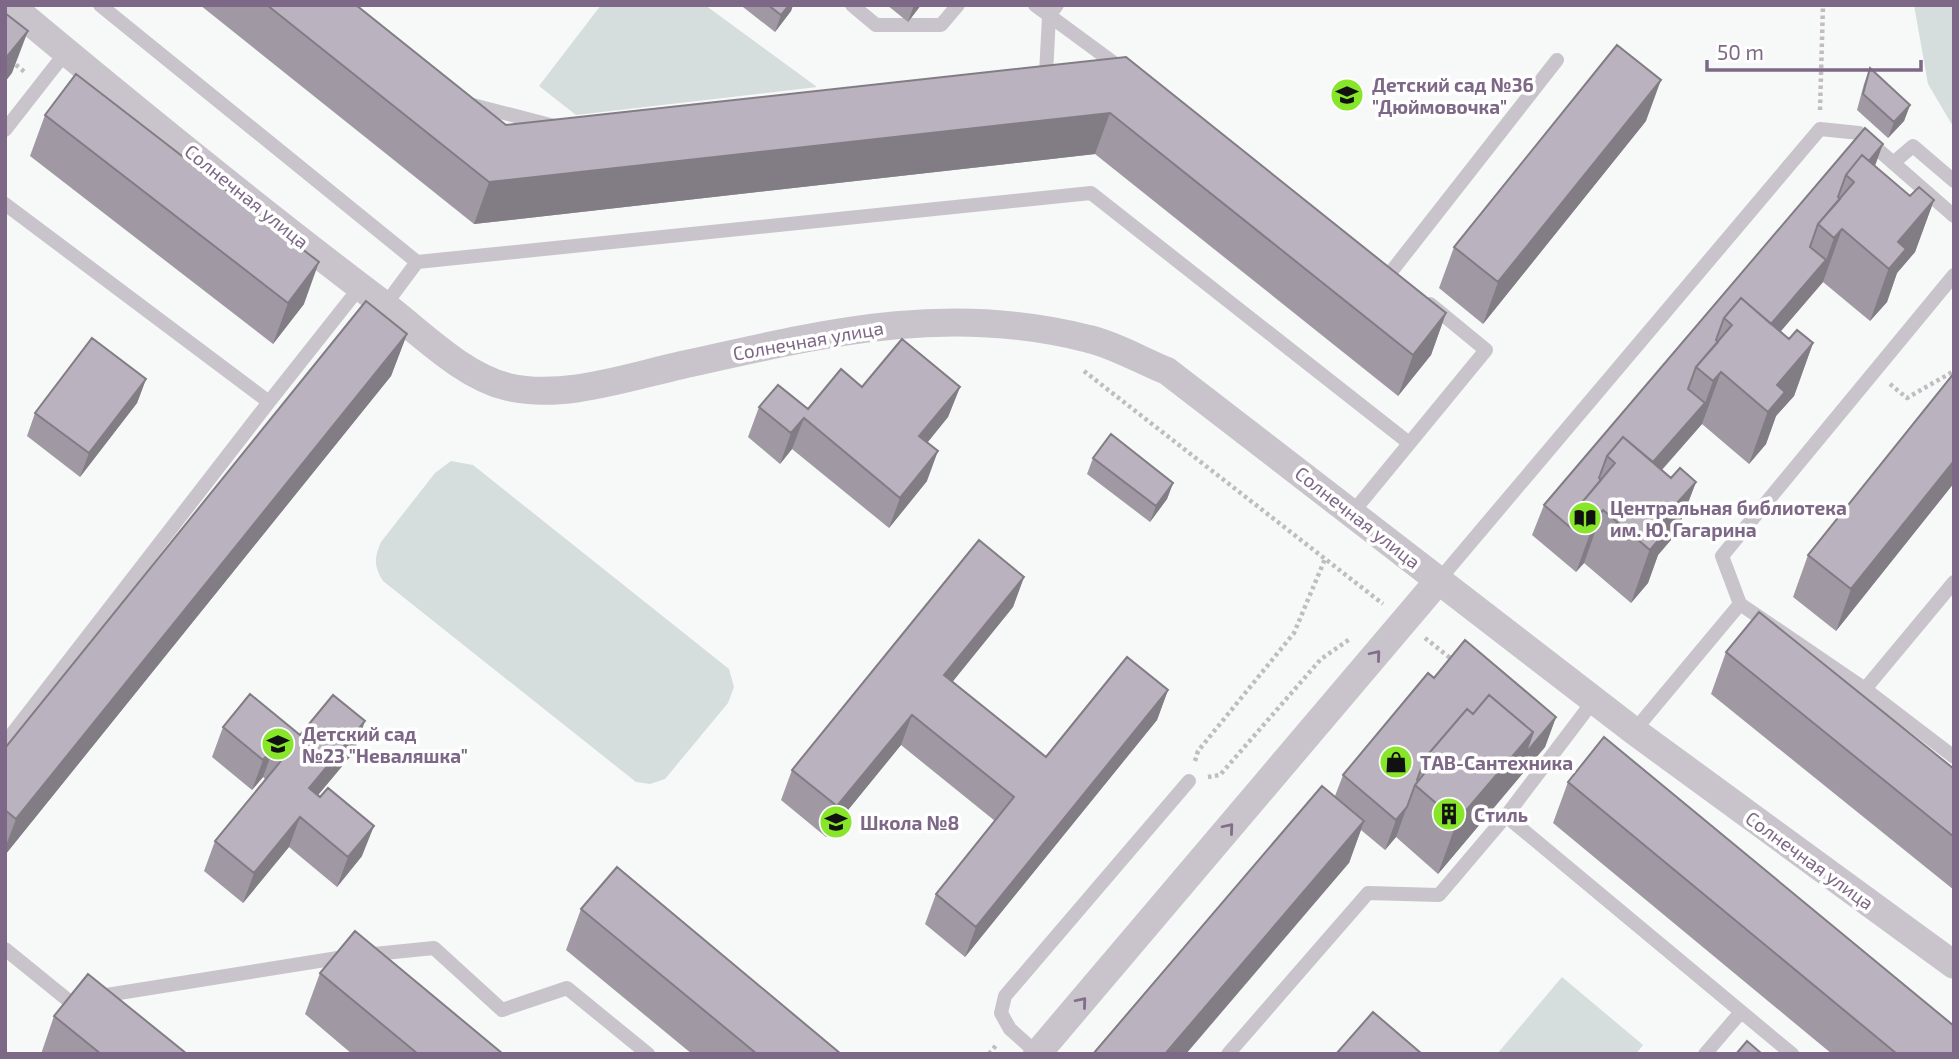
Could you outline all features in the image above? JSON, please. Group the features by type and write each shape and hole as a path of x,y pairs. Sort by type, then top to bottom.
{"street":[{"name":"Солнечная улица","path":"27,10 66,52 360,287 470,370 507,387 548,391 603,383 843,330 926,321 1002,324 1090,339 1167,372 1353,512 1634,731 1954,965"},
{"path":"1037,1054 1439,580"}],"lane":[{"path":"100,5 417,262 1091,193 1409,443"},
{"path":"852,5 876,25 941,25 958,5"},
{"path":"1035,5 1053,11 1125,71 1095,69"},
{"path":"1045,74 1053,11"},
{"path":"5,130 66,52"},
{"path":"1391,272 1558,60"},
{"path":"455,100 561,128 575,126"},
{"path":"1439,580 1820,129 1859,133 1954,216"},
{"path":"1893,163 1913,146 1954,181"},
{"path":"5,204 270,402"},
{"path":"385,305 417,262"},
{"path":"1954,275 1723,556 1740,604 1865,689 1954,757"},
{"path":"5,743 360,287"},
{"path":"1353,512 1486,350 1423,298"},
{"path":"1865,689 1954,582"},
{"path":"1634,731 1740,604"},
{"path":"1228,1054 1368,893 1439,895 1506,816 1594,700"},
{"path":"1037,1054 1010,1029 1001,1013 1006,996 1189,781"},
{"path":"1506,816 1792,1054"},
{"path":"5,949 69,1000 102,997 344,957 434,948 502,1010 567,988 648,1054"},
{"path":"344,957 365,975"},
{"path":"102,997 122,1013"},
{"path":"1705,1054 1741,1012"}],"path":[{"path":"1820,129 1822,5"},
{"path":"1084,371 1456,663"},
{"path":"1875,371 1907,398 1954,371"},
{"path":"1325,559 1294,633 1198,751 1189,781 1220,775 1321,659 1361,631"}],"shaded area":[{"path":"601,5 705,5 817,87 576,115 539,86"},
{"path":"1914,5 1954,5 1954,128 1928,84"},
{"path":"451,461 473,465 729,669 734,687 728,703 665,779 650,784 636,782 383,581 376,562 381,542 435,473"},
{"path":"1562,977 1643,1045 1636,1054 1497,1054"}],"building":[{"path":"267,5 356,5 506,125 1126,57 1446,313 1413,355 1110,113 489,182"},
{"path":"768,5 789,5 781,15"},
{"path":"5,13 28,31 5,59"},
{"path":"1617,45 1661,80 1498,282 1454,247"},
{"path":"1870,68 1910,105 1894,122 1863,94"},
{"path":"76,74 319,262 288,303 45,115"},
{"path":"1865,128 1883,144 1869,161 1862,155 1846,175 1838,197 1840,199 1818,224 1810,247 1826,260 1771,324 1741,298 1724,318 1716,340 1718,342 1696,367 1688,389 1705,403 1653,462 1623,437 1607,456 1599,478 1601,480 1579,506 1571,528 1544,505"},
{"path":"1862,155 1910,196 1919,187 1934,200 1898,242 1906,249 1889,269 1842,229 1834,238 1818,224 1854,182 1846,175"},
{"path":"1741,298 1789,339 1797,330 1813,343 1777,385 1785,392 1768,412 1721,372 1713,381 1696,367 1732,325 1724,318"},
{"path":"366,301 407,334 16,819 5,810 5,748"},
{"path":"92,338 146,379 89,453 35,413"},
{"path":"902,339 960,387 919,436 938,451 900,498 804,418 791,433 759,407 778,385 808,409 841,369 862,387"},
{"path":"1954,373 1954,461 1851,589 1808,555"},
{"path":"1111,434 1173,483 1156,506 1093,458"},
{"path":"1623,437 1671,478 1680,468 1696,482 1659,523 1667,530 1650,550 1603,510 1595,520 1579,506 1615,463 1607,456"},
{"path":"979,540 1024,577 944,675 1046,757 1127,657 1168,690 976,927 936,894 1014,797 912,715 837,806 792,770"},
{"path":"1759,612 1954,769 1954,837 1726,652"},
{"path":"1465,640 1556,717 1525,754 1533,732 1489,695 1473,714 1467,709 1425,758 1407,807 1396,820 1343,775 1428,673 1434,678"},
{"path":"250,694 300,735 333,695 365,721 309,788 320,797 328,788 374,826 348,857 300,817 254,873 215,841 285,756 274,747 263,760 223,727"},
{"path":"1489,695 1533,732 1457,821 1415,785 1432,764 1425,758 1467,709 1473,714"},
{"path":"1604,737 1954,1026 1954,1054 1897,1054 1568,782"},
{"path":"1322,786 1364,821 1165,1054 1093,1054"},
{"path":"617,867 841,1054 757,1054 581,909"},
{"path":"355,931 503,1054 418,1054 320,973"},
{"path":"88,974 187,1054 101,1054 54,1016"},
{"path":"1373,1012 1422,1054 1336,1054"},
{"path":"1747,1041 1762,1054 1736,1054"}],"place":[{"name":"Детский сад №36 \"Дюймовочка\"","path":"1347,95"},
{"name":"Центральная библиотека им. Ю. Гагарина","path":"1585,518"},
{"name":"Детский сад №23 \"Неваляшка\"","path":"278,744"},
{"name":"ТАВ-Сантехника","path":"1396,762"},
{"name":"Стиль","path":"1449,814"},
{"name":"Школа №8","path":"836,822"}]}
